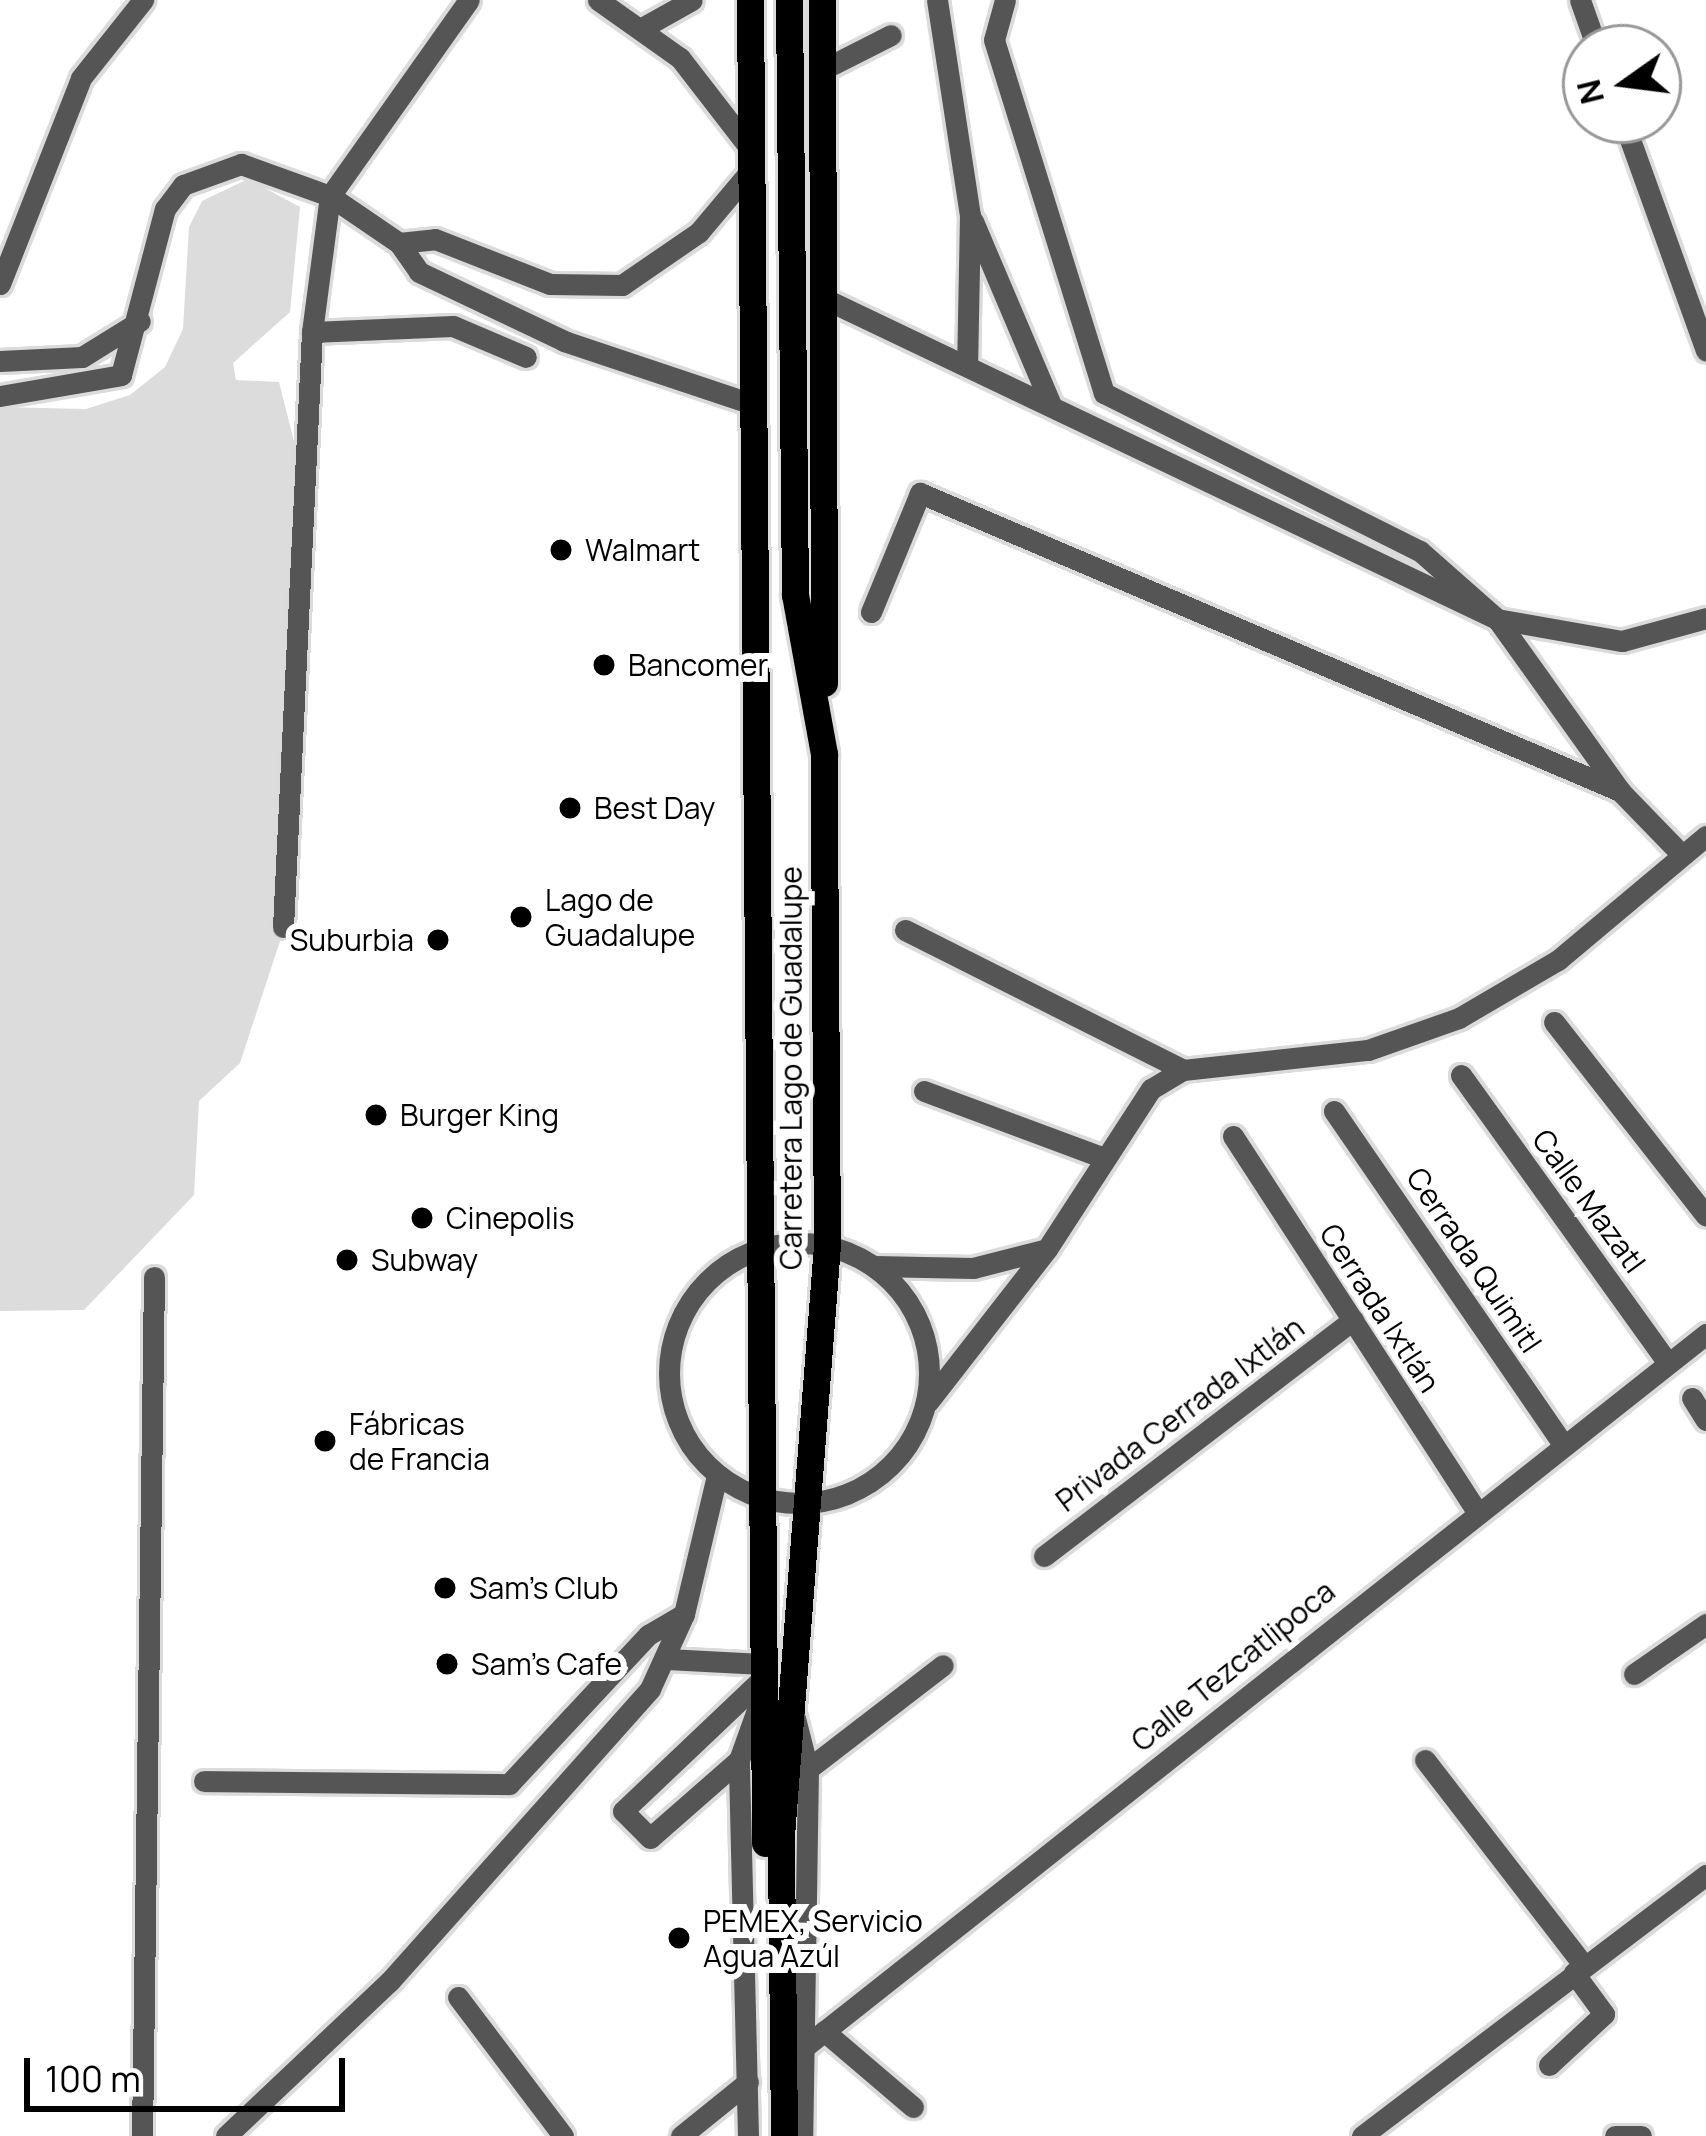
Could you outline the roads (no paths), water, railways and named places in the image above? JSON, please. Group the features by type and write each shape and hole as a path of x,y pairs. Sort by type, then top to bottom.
{"main road":[{"name":"Carretera Lago de Guadalupe","path":"749,0 761,1681"},
{"name":"Carretera Lago de Guadalupe","path":"789,0 795,596 824,754 827,1245 790,1699"},
{"path":"822,0 824,754"},
{"path":"761,1681 784,2136"},
{"path":"767,2136 774,1910 790,1699"}],"street":[{"path":"0,284 81,78 143,0"},
{"path":"283,927 311,332 330,196 469,0"},
{"path":"399,243 435,239 550,284 622,285 699,232 751,160 642,28 598,0"},
{"path":"642,28 692,0"},
{"path":"937,0 970,215 967,365"},
{"path":"1005,0 994,40 1104,393 1379,527 1496,619 1621,792 1682,854"},
{"path":"822,70 891,35"},
{"path":"1632,144 1706,350"},
{"path":"0,396 106,384 135,352 166,209 183,185 241,164 330,196 399,243 419,272 564,341 755,405"},
{"path":"970,215 1051,405"},
{"path":"823,298 1496,619 1622,641 1706,618"},
{"path":"0,361 82,356 140,321"},
{"path":"311,332 453,326 526,357"},
{"path":"871,612 920,493 1621,792"},
{"path":"1047,1249 973,1268 874,1266 827,1245 758,1249 687,1306 671,1350 671,1396 717,1475 758,1498 809,1504 871,1484 907,1449 928,1402 1047,1249 1101,1157 1151,1089 1183,1070 1368,1050 1459,1018 1558,960 1706,836"},
{"path":"904,930 1183,1070"},
{"path":"1554,1022 1706,1216"},
{"name":"Calle Mazatl","path":"1461,1075 1668,1363"},
{"path":"924,1090 1101,1157"},
{"name":"Cerrada Quimitl","path":"1334,1111 1563,1444"},
{"name":"Cerrada Ixtlán","path":"1233,1136 1477,1512"},
{"path":"874,1266 922,1334 928,1402"},
{"path":"142,2136 154,1277"},
{"name":"Privada Cerrada Ixtlán","path":"1044,1556 1353,1320"},
{"name":"Calle Tezcatlipoca","path":"802,2049 1706,1334"},
{"path":"1692,1398 1706,1420"},
{"path":"226,2136 390,1981 668,1659 684,1613 717,1475"},
{"path":"204,1780 509,1784 648,1635 684,1613"},
{"path":"1634,1674 1706,1624"},
{"path":"668,1659 761,1681"},
{"path":"808,1769 943,1665"},
{"path":"739,1760 650,1838 623,1811 761,1681"},
{"name":"Carretera Lago de Guadalupe","path":"748,2136 739,1760 761,1681"},
{"name":"Carretera Lago de Guadalupe","path":"790,1699 808,1769 802,2136"},
{"path":"1425,1760 1579,1970 1604,2014 1550,2065"},
{"path":"1362,2136 1706,1875"},
{"path":"458,1997 563,2136"},
{"path":"824,2031 913,2107"},
{"path":"681,2136 748,2082"},
{"path":"1615,2136 1641,2136"}],"place":[{"name":"Walmart","path":"561,550"},
{"name":"Bancomer","path":"604,665"},
{"name":"Best Day","path":"570,808"},
{"name":"Lago de Guadalupe","path":"521,917"},
{"name":"Suburbia","path":"438,940"},
{"name":"Burger King","path":"376,1115"},
{"name":"Cinepolis","path":"422,1218"},
{"name":"Subway","path":"347,1260"},
{"name":"Fábricas de Francia","path":"325,1441"},
{"name":"Sam's Club","path":"445,1588"},
{"name":"Sam's Cafe","path":"447,1664"},
{"name":"PEMEX, Servicio Agua Azúl","path":"679,1938"}]}
